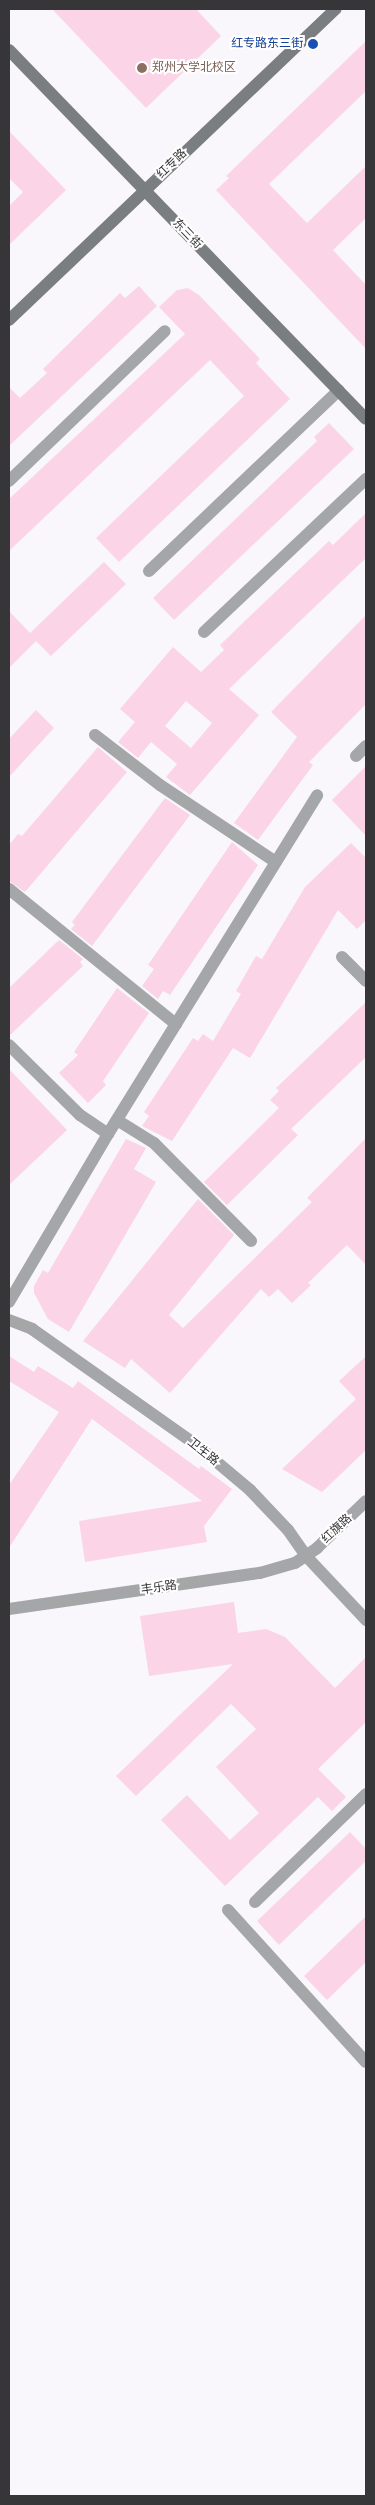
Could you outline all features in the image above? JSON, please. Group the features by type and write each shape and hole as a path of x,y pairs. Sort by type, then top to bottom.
{"street":[{"name":"红专路","path":"9,320 336,9"},
{"name":"东三街","path":"9,50 366,419"},
{"path":"9,481 165,331"},
{"path":"149,571 339,390"},
{"path":"204,632 366,479"},
{"path":"95,734 160,785 276,862"},
{"path":"356,756 366,746"},
{"path":"9,1302 116,1120 317,794"},
{"path":"9,889 176,1024"},
{"path":"342,957 366,982"},
{"path":"9,1045 80,1114 108,1134"},
{"path":"116,1120 154,1143 250,1242"},
{"name":"卫生路","path":"9,1320 32,1329 199,1448 266,1504 306,1556 366,1620"},
{"name":"红旗路","path":"306,1556 366,1501"},
{"name":"丰乐路","path":"9,1609 260,1573 306,1556"},
{"path":"255,1902 366,1794"},
{"path":"228,1910 366,2062"}],"building":[{"name":"郑州大学北校区","path":"52,9 196,9 221,36 146,108"},
{"path":"366,41 366,91 269,184 307,223 366,166 366,218 333,250 366,285 366,349 216,190 229,178 226,176"},
{"path":"9,131 66,190 9,245 9,206 23,192 9,178"},
{"path":"139,286 157,306 9,446 9,387 20,398 47,373 43,369 120,293 125,298"},
{"path":"188,288 199,295 260,359 256,363 290,399 119,562 96,538 244,396 210,360 9,551 9,499 185,334 159,307 177,290"},
{"path":"329,423 354,449 174,620 153,598 317,441 314,437"},
{"path":"366,513 366,558 229,689 259,715 190,795 166,777 177,764 151,742 138,758 118,742 135,722 120,709 173,647 201,672 224,650 220,645 249,617 329,541 333,545","holes":["186,701 212,723 191,748 165,726"]},
{"path":"104,562 126,584 51,656 36,641 9,668 9,611 30,633"},
{"path":"366,615 366,704 309,762 313,765 258,840 234,823 297,737 271,712"},
{"path":"36,710 54,728 9,777 9,739"},
{"path":"98,747 127,772 25,892 9,881 9,845 18,834 22,836"},
{"path":"366,766 366,836 332,800"},
{"path":"165,798 190,815 92,946 71,929 75,925 72,922"},
{"path":"232,842 258,865 170,995 163,991 158,999 142,986 154,969 148,965"},
{"path":"351,843 366,858 366,920 357,929 338,910 250,1058 233,1048 172,1141 142,1126 149,1116 144,1112 193,1038 198,1041 203,1034 213,1041 241,994 236,991 256,956 262,959 305,887"},
{"path":"59,940 83,959 80,962 83,966 9,1036 9,988"},
{"path":"117,988 149,1013 103,1081 106,1085 88,1103 59,1073 78,1055 74,1052"},
{"path":"366,1002 366,1057 291,1129 298,1135 227,1205 204,1182 279,1108 270,1100 279,1091 276,1088"},
{"path":"9,1069 67,1130 9,1185"},
{"path":"366,1138 366,1265 347,1245 308,1283 311,1285 292,1303 278,1289 269,1297 261,1289 170,1393 131,1359 125,1368 83,1341 198,1199 234,1235 169,1315 183,1328 312,1202 307,1198"},
{"path":"126,1139 146,1148 134,1169 156,1182 69,1332 48,1319 34,1293 34,1286 43,1270 48,1273"},
{"path":"9,1356 34,1372 38,1366 73,1388 78,1381 199,1469 201,1466 232,1489 204,1526 207,1542 85,1562 79,1521 202,1501 92,1419 9,1548 9,1485 59,1412 9,1381"},
{"path":"366,1356 366,1450 322,1492 282,1469 356,1399 339,1381"},
{"path":"234,1602 238,1633 266,1629 285,1637 335,1688 366,1657 366,1722 318,1769 346,1797 332,1811 318,1797 225,1886 161,1820 187,1795 230,1840 259,1813 216,1767 256,1729 231,1704 136,1796 116,1776 233,1664 149,1676 140,1616"},
{"path":"350,1832 366,1849 366,1861 279,1945 257,1921"},
{"path":"366,1916 366,1962 327,2000 304,1976"}],"place":[{"name":"红专路东三街","path":"313,44"},
{"name":"郑州大学北校区","path":"142,68"}]}
